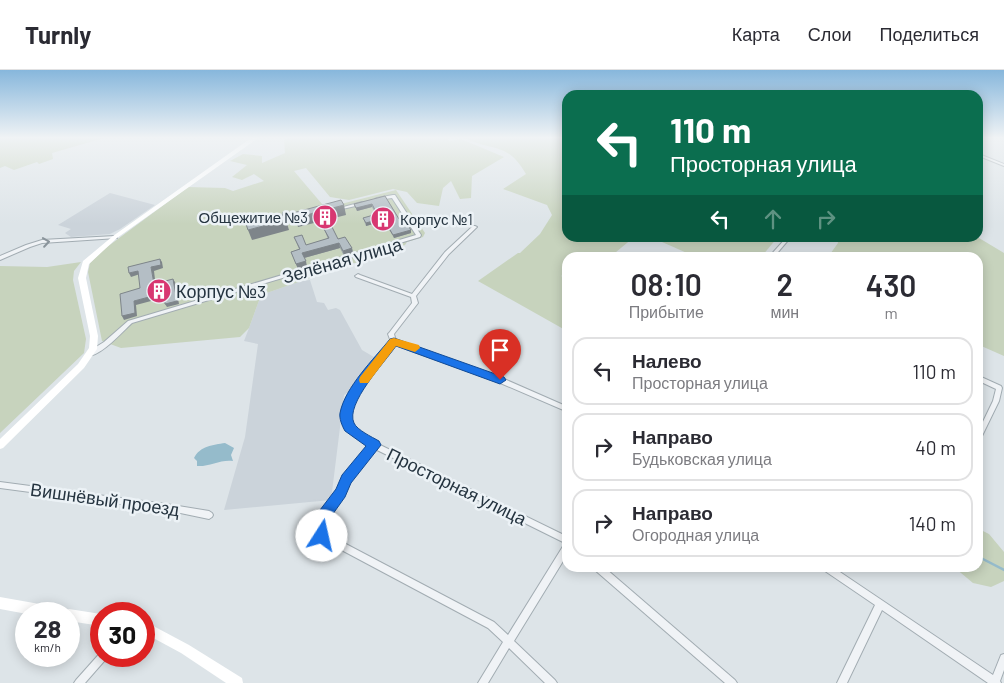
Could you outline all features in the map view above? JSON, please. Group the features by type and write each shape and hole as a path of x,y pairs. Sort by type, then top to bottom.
{"street":[{"path":"0,445 81,366 93,349 94,336 82,274 86,263 115,237 214,167"},
{"name":"Зелёная улица","path":"89,355 107,343 130,322 419,235 393,196 373,200"},
{"path":"332,210 365,202"},
{"path":"285,214 290,221 307,217"},
{"path":"475,227 447,253 413,296 414,303 391,334 394,342 500,380 562,407"},
{"path":"0,258 42,242 115,237"},
{"path":"775,252 784,242"},
{"path":"358,276 413,296"},
{"name":"Просторная улица","path":"394,342 352,397 346,415 349,428 374,445 562,538"},
{"path":"983,380 999,388 996,401 983,428"},
{"path":"996,401 1004,405"},
{"path":"374,445 346,479 340,493 325,514 320,526 322,536 491,626 552,683"},
{"name":"Вишнёвый проезд","path":"0,485 166,507 209,515"},
{"path":"483,683 562,555"},
{"path":"604,572 732,683"},
{"path":"834,572 996,683 1004,658"},
{"path":"0,603 15,606"},
{"path":"842,683 880,604"},
{"path":"155,633 185,649 237,683"},
{"path":"80,683 94,667"}],"shaded area":[{"path":"110,193 155,205 110,234 71,237 65,233 71,229 58,225"},
{"path":"310,280 317,302 324,303 328,310 336,308 340,310 362,350 379,360 359,385 344,395 331,500 224,510 245,437 258,344 244,341 261,295 301,281"}],"green space":[{"path":"6,167 24,167 14,170"},
{"path":"245,167 488,167 472,176 471,198 460,199 451,181 443,188 439,206 417,203 407,192 393,189 349,200 330,197 306,168 294,171 322,204 337,205 396,190 425,233 423,237 407,242 405,245 375,254 369,260 350,264 261,295 249,328 240,337 121,348 102,341 88,272 90,263 103,250 188,187 225,188 233,191 264,181 254,174 242,180 232,177"},
{"path":"521,167 562,167 562,242 628,242 616,252 562,252 562,328 478,281 520,253 540,234 552,215 547,205 503,189 526,174"},
{"path":"983,240 1004,253 1004,356 983,347 983,252 832,252 838,243 983,242"},
{"path":"662,242 774,242 765,252 685,252"},
{"path":"81,262 74,271 73,280 86,339 84,353 0,433 0,266 47,267"},
{"path":"983,531 989,534 1004,552 1004,581 991,587 973,583 960,572 983,572"}],"water":[{"path":"225,443 234,448 231,455 233,461 197,466 197,461 194,458 200,451 216,444"}],"building":[{"name":"Корпус №1","path":"385,196 399,219 403,218 411,230 393,235 383,218 366,223 363,218 377,214 372,204 356,208 354,204"},
{"path":"341,200 344,205 295,218 293,213"},
{"path":"283,215 286,220 248,230 246,224"},
{"path":"332,227 338,239 345,237 352,248 343,251 339,243 302,253 306,261 296,264 291,252 300,249 294,237 302,235 306,245 329,238 324,229"},
{"name":"Корпус №3","path":"160,259 161,265 151,267 154,284 173,279 177,301 165,304 164,293 134,301 135,313 122,316 120,294 140,288 138,271 129,273 128,267"}],"waterway":[{"path":"983,559 1004,570"}],"slow traffic":[{"path":"364,380 394,342 415,348"}],"place":[{"name":"Общежитие №3","path":"325,217"},
{"name":"Корпус №1","path":"383,219"},
{"name":"Корпус №3","path":"159,291"}],"route":[{"path":"322,536 320,526 325,514 340,493 346,479 374,445 349,428 346,415 352,397 394,342 405,344 500,380"}]}
